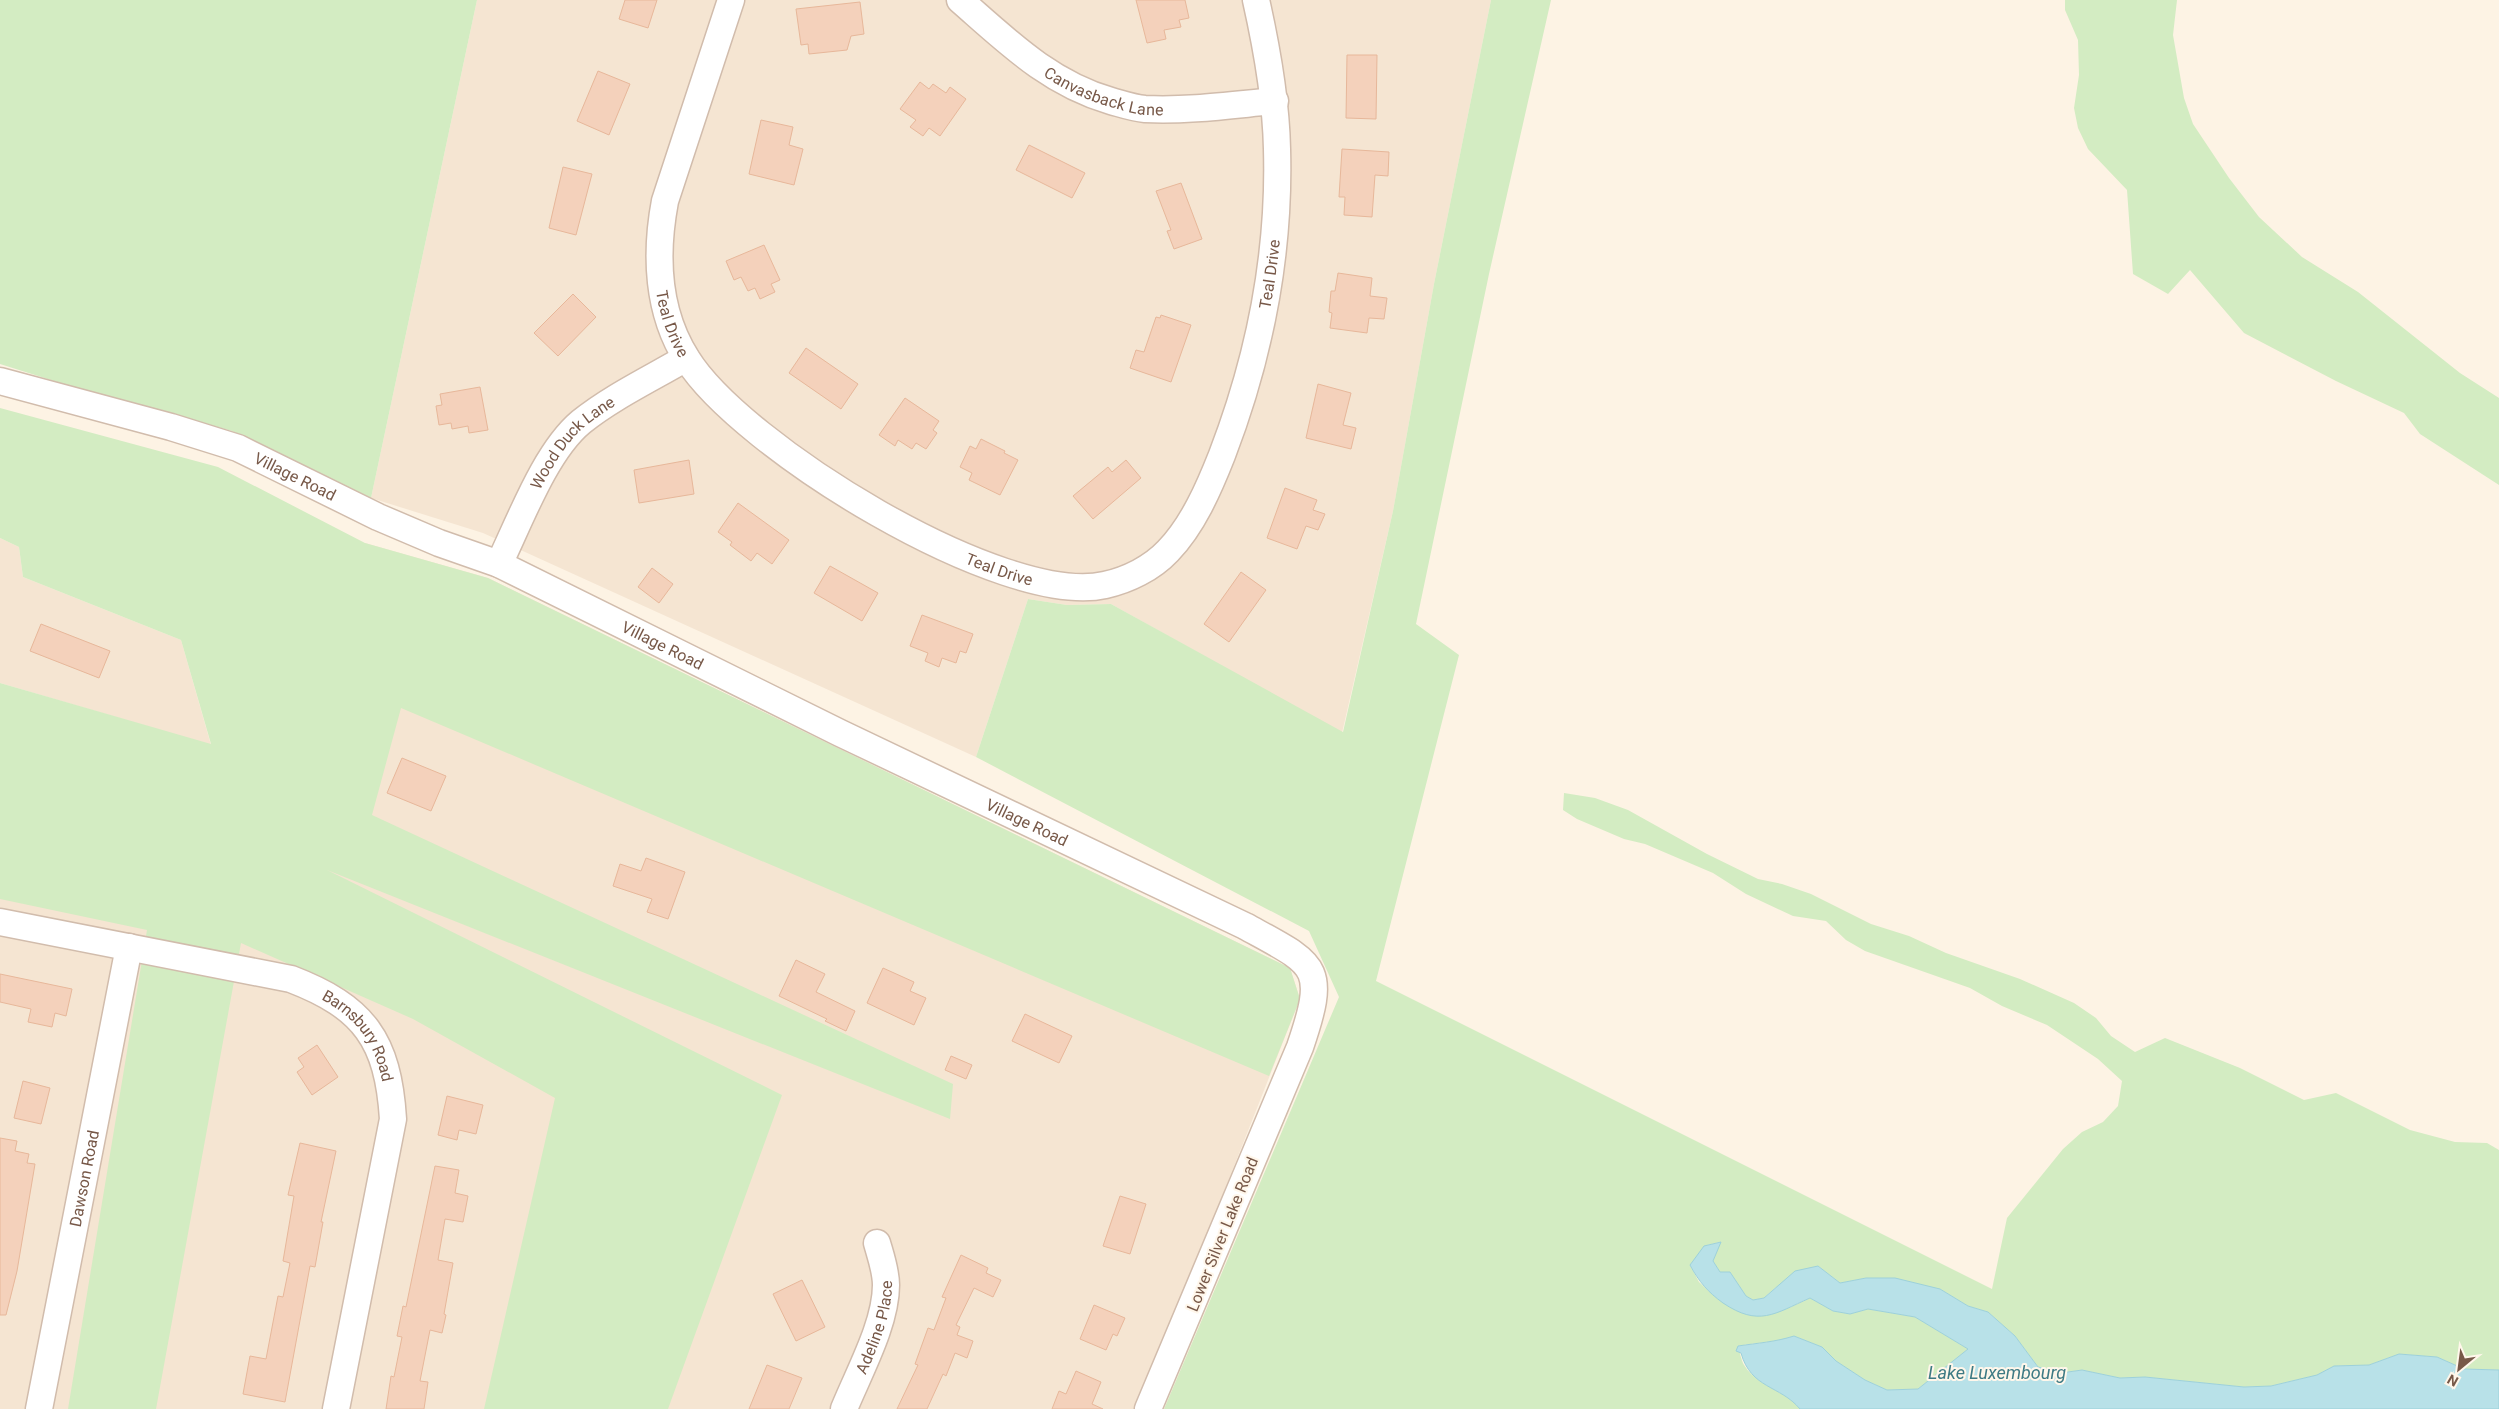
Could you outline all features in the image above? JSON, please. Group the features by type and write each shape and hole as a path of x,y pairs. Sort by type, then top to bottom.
{"street":[{"name":"Teal Drive","path":"731,0 665,201 660,228 658,260 662,291 670,321 686,358 714,393 759,432 846,494 928,539 1025,580 1076,588 1103,586 1121,581 1147,568 1167,552 1182,534 1214,475 1237,415 1252,366 1270,282 1275,229 1277,152 1275,101 1256,0"},
{"name":"Canvasback Lane","path":"960,0 1042,70 1091,95 1144,109 1196,109 1275,101"},
{"name":"Wood Duck Lane","path":"499,564 542,475 564,440 581,422 600,409 686,358"},
{"name":"Village Road","path":"0,382 171,427 238,448 378,517 439,543 499,564 840,734 1244,926 1296,954 1306,963"},
{"name":"Barnsbury Road","path":"0,922 291,979 323,991 344,1005 356,1016 374,1042 385,1064 391,1090 393,1119 336,1409"},
{"name":"Dawson Road","path":"39,1409 129,947"},
{"name":"Lower Silver Lake Road","path":"1148,1409 1295,1058 1314,998 1313,977 1306,963"},
{"name":"Adeline Place","path":"844,1409 882,1311 886,1284 883,1262 877,1244"}],"shaded area":[{"path":"477,0 1491,0 1434,284 1393,511 1342,733 1111,604 1067,605 1028,599 976,757 483,533 371,498"},
{"path":"0,538 19,547 23,577 181,640 211,745 0,683"},
{"path":"365,543 488,578 1290,968 1300,999 1184,1293 1135,1409 0,1409 0,723 195,802"}],"green space":[{"path":"0,0 477,0 371,498 232,431 70,386 0,364"},
{"path":"1491,0 1551,0 1489,274 1416,624 1459,655 1376,981 1992,1289 2007,1218 2063,1149 2082,1132 2103,1122 2118,1106 2122,1081 2098,1059 2047,1025 2002,1006 1970,988 1865,951 1846,940 1826,921 1793,916 1746,894 1713,873 1645,844 1624,839 1577,819 1563,810 1564,793 1595,798 1628,810 1707,854 1758,879 1782,884 1811,894 1871,924 1909,936 1946,953 2020,979 2074,1003 2096,1018 2111,1036 2135,1052 2165,1038 2240,1068 2304,1100 2336,1093 2410,1130 2455,1142 2487,1143 2499,1150 2499,1370 2464,1369 2437,1357 2399,1354 2369,1365 2334,1366 2317,1375 2271,1386 2244,1387 2145,1377 2120,1378 2082,1370 2061,1373 2038,1367 2015,1336 1988,1312 1968,1306 1940,1289 1866,1278 1840,1283 1818,1266 1775,1288 1764,1298 1753,1300 1746,1296 1730,1272 1720,1272 1713,1261 1720,1242 1708,1245 1690,1265 1699,1282 1715,1297 1789,1308 1810,1298 1833,1311 1850,1314 1868,1309 1915,1317 1968,1349 1918,1389 1887,1390 1865,1380 1836,1361 1822,1347 1794,1336 1738,1346 1743,1363 1750,1372 1764,1384 1787,1397 1800,1409 1164,1409 1339,997 1309,931 976,757 1028,599 1067,605 1111,604 1343,732 1393,511 1434,284"},
{"path":"2065,0 2177,0 2173,35 2184,98 2193,124 2229,178 2259,217 2302,257 2358,292 2460,373 2499,398 2499,485 2420,434 2404,413 2336,381 2244,333 2190,270 2168,294 2133,274 2127,190 2088,149 2078,128 2074,108 2079,75 2078,40 2065,10"},
{"path":"0,408 218,467 365,543 488,578 1290,968 1300,999 1269,1076 401,708 372,815 953,1084 950,1119 327,870 782,1095 668,1409 484,1409 555,1098 413,1019 241,943 156,1409 68,1409 147,930 0,899 0,683 211,744 181,640 23,577 19,547 0,538"}],"water":[{"name":"Lake Luxembourg","path":"1721,1242 1713,1261 1720,1272 1730,1272 1746,1296 1753,1300 1764,1298 1795,1271 1818,1266 1840,1283 1866,1278 1895,1278 1940,1289 1968,1306 1988,1312 2015,1336 2038,1367 2061,1373 2082,1370 2120,1378 2145,1377 2244,1387 2271,1386 2317,1375 2334,1366 2369,1365 2399,1354 2437,1357 2464,1369 2499,1370 2499,1409 1800,1409 1784,1395 1767,1386 1752,1374 1741,1353 1736,1351 1738,1346 1794,1336 1822,1347 1836,1361 1865,1380 1887,1390 1918,1389 1968,1349 1915,1317 1868,1309 1850,1314 1833,1311 1810,1298 1776,1313 1757,1316 1747,1315 1723,1303 1708,1291 1690,1265 1704,1246"}],"building":[{"path":"625,0 657,0 648,28 619,19"},
{"path":"1136,0 1185,0 1189,18 1179,20 1181,27 1164,30 1166,39 1147,43"},
{"path":"860,2 864,34 851,36 847,50 809,54 808,44 801,45 796,9"},
{"path":"1347,55 1377,55 1376,119 1346,118"},
{"path":"598,71 630,84 609,135 577,121"},
{"path":"920,82 929,89 933,84 946,93 950,87 966,99 940,136 929,128 923,136 910,127 916,120 900,109"},
{"path":"761,120 793,127 789,145 803,149 794,185 749,174"},
{"path":"1029,145 1085,173 1072,198 1016,170"},
{"path":"1342,149 1389,152 1388,176 1375,175 1372,217 1344,215 1345,197 1339,197"},
{"path":"563,167 592,174 576,235 549,228"},
{"path":"1181,183 1202,239 1174,249 1167,231 1171,230 1156,191"},
{"path":"764,245 780,280 771,284 775,292 760,299 755,288 748,291 741,277 734,280 726,261"},
{"path":"1338,273 1372,278 1370,296 1387,298 1384,319 1369,318 1367,333 1330,328 1332,313 1329,312 1331,291 1335,291"},
{"path":"573,294 596,317 558,356 534,333"},
{"path":"1161,315 1191,325 1171,382 1130,368 1136,350 1144,352 1156,317 1160,318"},
{"path":"806,348 858,384 841,409 789,373"},
{"path":"1318,384 1351,393 1343,425 1356,428 1351,449 1306,438"},
{"path":"480,387 488,430 469,433 468,426 452,429 451,423 439,425 436,406 442,405 440,394"},
{"path":"905,398 939,421 933,430 937,433 926,449 916,443 912,449 898,440 895,446 879,435"},
{"path":"981,439 1018,460 1000,495 969,480 972,473 960,467 970,446 976,449"},
{"path":"689,460 694,494 639,503 634,470"},
{"path":"1126,460 1141,478 1093,519 1073,496 1108,467 1112,472"},
{"path":"1285,488 1317,500 1313,510 1325,514 1318,530 1306,526 1297,549 1267,538"},
{"path":"738,503 789,540 772,564 757,553 751,561 730,545 732,542 718,532"},
{"path":"830,566 878,593 862,621 814,593"},
{"path":"652,568 673,584 659,603 638,587"},
{"path":"1241,572 1266,590 1229,642 1204,624"},
{"path":"922,615 973,634 966,653 960,651 956,663 942,658 939,667 925,661 928,653 910,646"},
{"path":"41,624 110,651 99,678 30,651"},
{"path":"402,758 446,776 431,811 387,793"},
{"path":"646,858 685,872 668,919 647,912 652,899 613,886 620,864 641,871"},
{"path":"796,960 825,974 816,992 855,1011 846,1031 825,1021 827,1019 779,996"},
{"path":"883,968 914,982 910,991 926,998 914,1025 867,1003"},
{"path":"0,974 72,989 66,1016 55,1013 52,1027 28,1022 31,1009 0,1002"},
{"path":"1025,1014 1072,1036 1059,1063 1012,1041"},
{"path":"317,1045 338,1077 312,1095 297,1072 304,1067 298,1058"},
{"path":"951,1056 972,1065 966,1079 945,1070"},
{"path":"23,1081 50,1088 41,1124 14,1118"},
{"path":"447,1096 483,1105 476,1134 459,1130 457,1140 438,1135"},
{"path":"0,1138 17,1141 15,1151 29,1154 27,1163 35,1164 17,1271 6,1315 0,1315"},
{"path":"300,1143 336,1151 321,1222 323,1222 315,1267 310,1266 285,1402 243,1394 250,1356 266,1359 278,1296 283,1297 290,1263 283,1261 294,1196 288,1195"},
{"path":"435,1166 459,1170 455,1193 468,1196 463,1222 445,1219 438,1260 453,1263 444,1314 446,1315 442,1333 430,1330 420,1381 428,1382 424,1409 386,1409 391,1376 394,1377 402,1337 397,1336 403,1306 406,1307"},
{"path":"1120,1196 1146,1204 1130,1254 1103,1246"},
{"path":"961,1255 988,1268 986,1273 1001,1280 993,1297 974,1288 956,1325 960,1327 957,1335 973,1341 967,1358 955,1353 946,1376 943,1374 927,1409 897,1409 918,1365 915,1364 928,1328 934,1330 946,1298 942,1297"},
{"path":"802,1280 825,1327 796,1341 773,1294"},
{"path":"1094,1305 1125,1318 1117,1336 1113,1334 1106,1350 1080,1339"},
{"path":"767,1365 802,1378 789,1409 749,1409"},
{"path":"1076,1371 1101,1382 1092,1404 1103,1409 1052,1409 1059,1391 1066,1394"}]}
